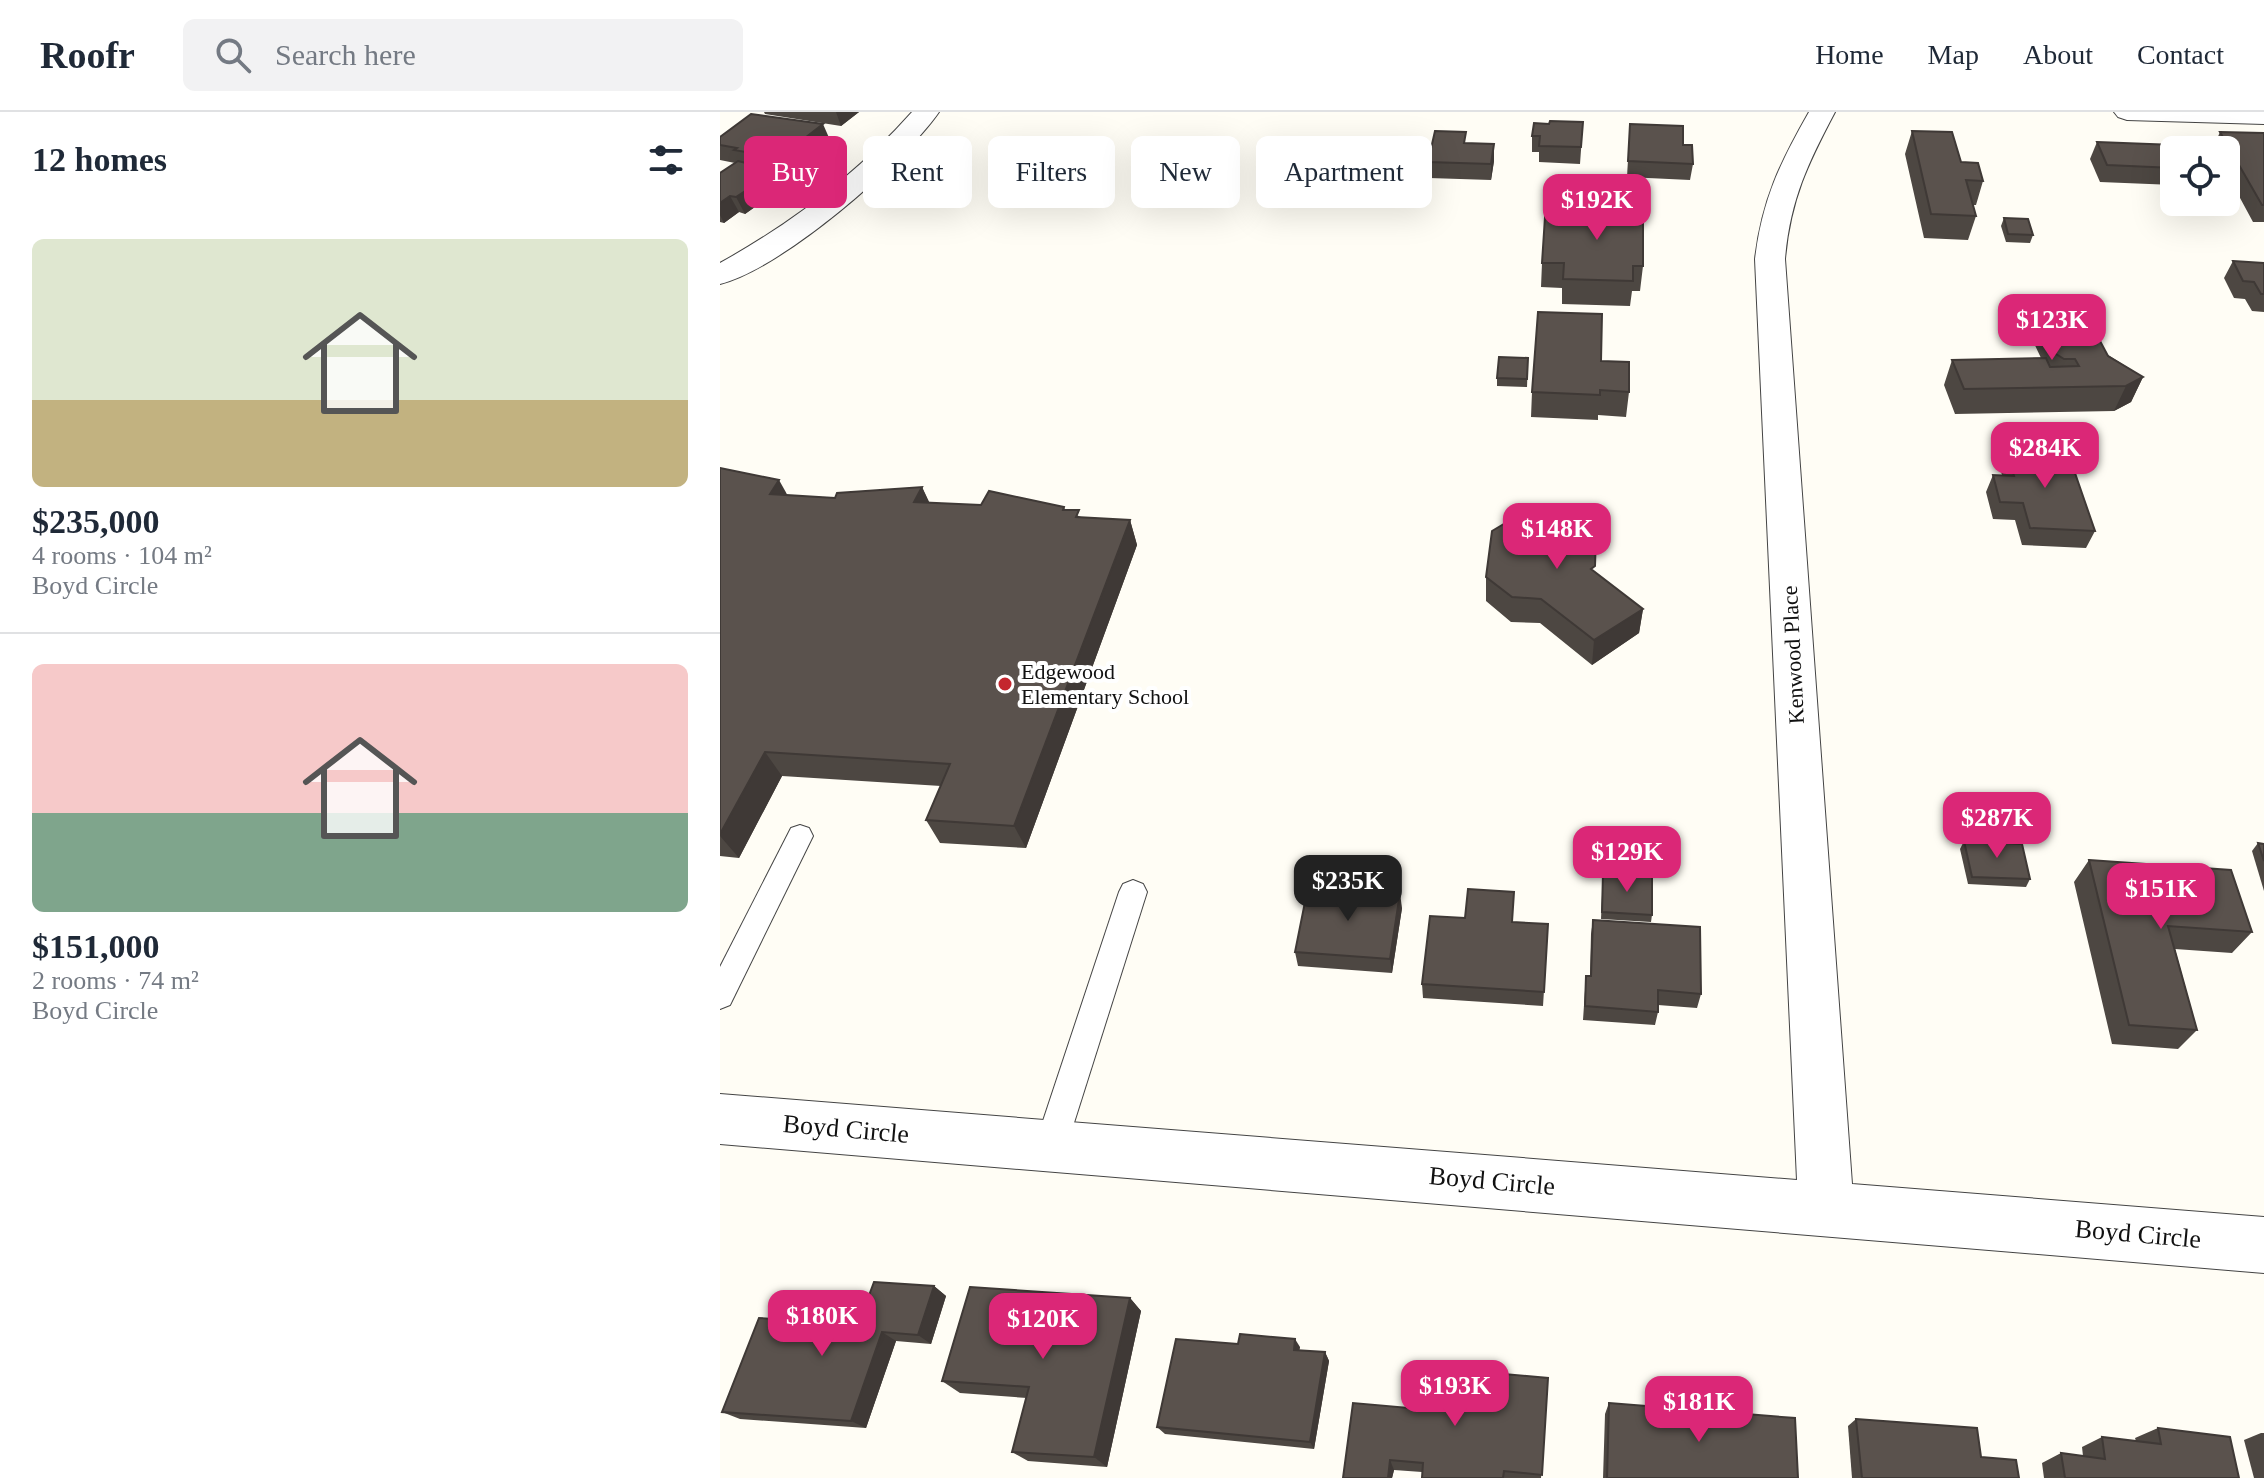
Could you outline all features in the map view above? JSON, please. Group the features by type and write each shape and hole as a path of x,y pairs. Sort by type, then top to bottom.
{"street":[{"path":"720,275 776,244 845,194 899,145 926,112"},
{"name":"Kenwood Place","path":"1822,112 1794,158 1780,191 1772,225 1770,259 1826,1209"},
{"path":"2127,112 2264,116"},
{"name":"Boyd Circle","path":"720,1119 2264,1245"}],"lane":[{"path":"720,996 800,836"},
{"path":"1051,1145 1133,892"}],"building":[{"path":"751,114 823,124 807,136 744,136 744,152 720,145 720,137"},
{"path":"1550,121 1583,122 1581,147 1539,146 1540,136 1532,136 1534,123 1549,124"},
{"path":"1630,124 1683,126 1683,145 1692,145 1693,164 1628,161"},
{"path":"1435,131 1466,132 1464,143 1494,144 1491,164 1432,162"},
{"path":"1912,131 1952,132 1961,162 1978,163 1983,181 1966,180 1976,216 1931,214"},
{"path":"2220,132 2264,133 2264,205 2240,167 2240,136 2222,136"},
{"path":"2097,142 2160,144 2160,167 2107,165"},
{"path":"738,161 744,162 744,192 720,203 720,173"},
{"path":"1595,199 1639,200 1639,221 1643,221 1643,266 1633,266 1633,281 1563,279 1564,263 1542,263 1545,217 1594,219"},
{"path":"2004,218 2028,219 2033,235 2008,234"},
{"path":"2233,261 2264,263 2264,294 2254,282 2243,281"},
{"path":"2084,311 2108,356 2143,377 2126,386 1964,389 1952,360 2046,358 2050,367 2079,366 2075,359 2064,359 2048,349 2057,345 2040,312"},
{"path":"1538,312 1602,314 1601,361 1629,362 1629,392 1600,390 1600,395 1532,392"},
{"path":"1499,357 1528,358 1527,379 1497,378"},
{"path":"2006,448 2067,450 2095,531 2030,528 2023,503 2000,502 1993,475 2014,476"},
{"path":"720,468 779,480 770,494 835,498 837,493 922,487 914,502 981,505 989,491 1064,507 1063,510 1079,510 1076,517 1130,520 1014,826 926,820 950,764 765,752 720,834"},
{"path":"1524,512 1566,514 1596,536 1595,566 1591,569 1643,609 1594,640 1541,599 1512,597 1486,577 1492,531"},
{"path":"1964,841 2022,844 2030,879 1972,877"},
{"path":"2258,843 2264,844 2264,861"},
{"path":"2089,860 2231,870 2252,932 2168,926 2197,1030 2129,1025"},
{"path":"1603,873 1652,876 1652,915 1602,912"},
{"path":"1308,887 1400,893 1390,959 1295,952"},
{"path":"1468,889 1514,892 1512,922 1548,924 1544,992 1422,984 1430,916 1465,918"},
{"path":"1593,920 1700,927 1701,994 1658,990 1658,1012 1585,1006 1586,976 1591,976"},
{"path":"874,1282 934,1286 918,1335 882,1332 851,1421 722,1412 759,1318 858,1325"},
{"path":"970,1287 1130,1298 1094,1457 1012,1452 1029,1387 942,1381"},
{"path":"1240,1334 1295,1339 1294,1350 1325,1352 1310,1442 1157,1427 1176,1339 1238,1344"},
{"path":"1425,1367 1548,1378 1542,1475 1504,1471 1503,1478 1422,1478 1423,1463 1390,1460 1388,1478 1343,1478 1353,1403 1420,1409"},
{"path":"1609,1403 1795,1418 1798,1478 1607,1478"},
{"path":"1856,1419 1977,1428 1981,1457 2016,1460 2019,1478 1862,1478"},
{"path":"2158,1428 2230,1437 2239,1478 2065,1478 2061,1453 2105,1459 2102,1437 2161,1444"}],"place":[{"name":"Edgewood Elementary School","path":"1005,684"}]}
